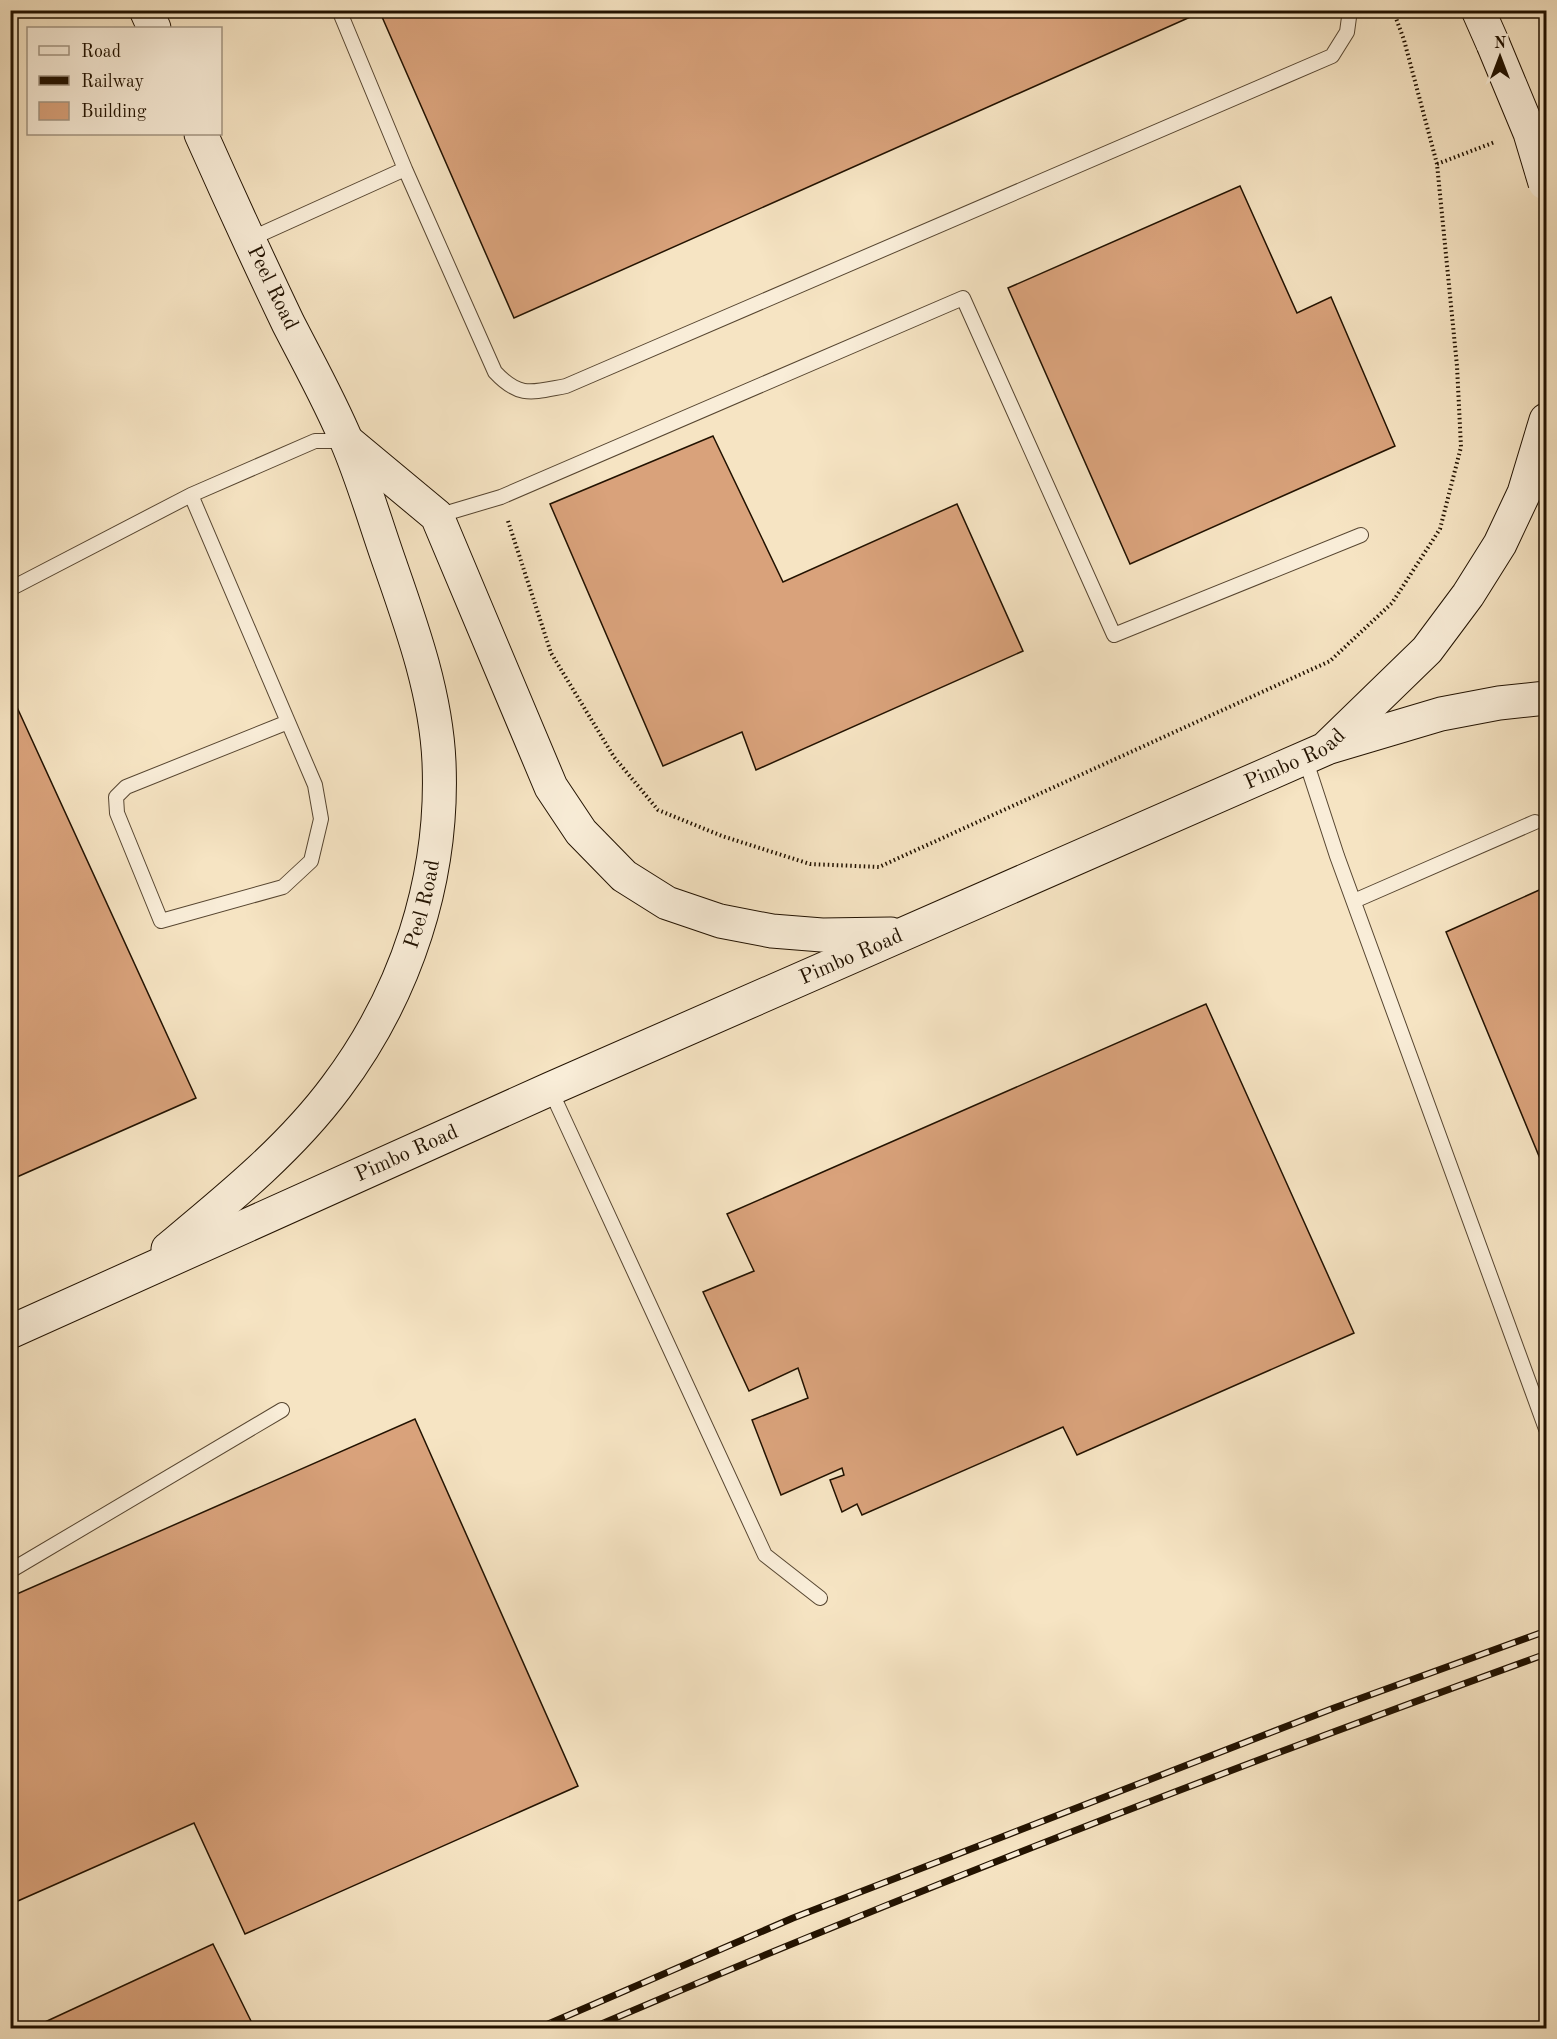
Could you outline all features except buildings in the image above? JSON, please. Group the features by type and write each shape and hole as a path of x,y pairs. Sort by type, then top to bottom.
{"street":[{"path":"146,10 154,27"},
{"path":"1478,10 1530,133 1546,186"},
{"name":"Peel Road","path":"136,1275 227,1200 286,1143 336,1088 375,1029 405,963 426,904 438,832 439,761 429,685 347,441 248,240 201,135"},
{"name":"Pimbo Road","path":"10,1332 550,1089 1315,753 1427,650 1468,595 1500,544 1524,493 1546,420"},
{"name":"Peel Road","path":"347,441 437,516 551,787 582,832 624,876 667,903 720,921 772,932 822,935 906,933"},
{"path":"1315,753 1441,714 1499,703 1546,698"}],"lane":[{"path":"339,10 405,169 495,372 509,388 528,392 566,386 1332,56 1347,32 1350,10"},
{"path":"248,240 405,169"},
{"path":"437,516 501,497 963,298 1114,635 1361,535"},
{"path":"10,589 191,495 315,441 347,441"},
{"path":"191,495 315,785 321,819 311,861 283,887 161,921 117,813 116,797 126,787 288,722"},
{"path":"1315,753 1354,901 1546,1429"},
{"path":"1354,901 1535,822"},
{"path":"550,1089 765,1556 820,1598"},
{"path":"10,1571 282,1410"}],"path":[{"path":"1437,164 1499,140"}],"railway":[{"path":"539,2028 793,1918 1334,1708 1546,1631"},
{"path":"592,2028 828,1929 1066,1834 1306,1742 1546,1654"}]}
